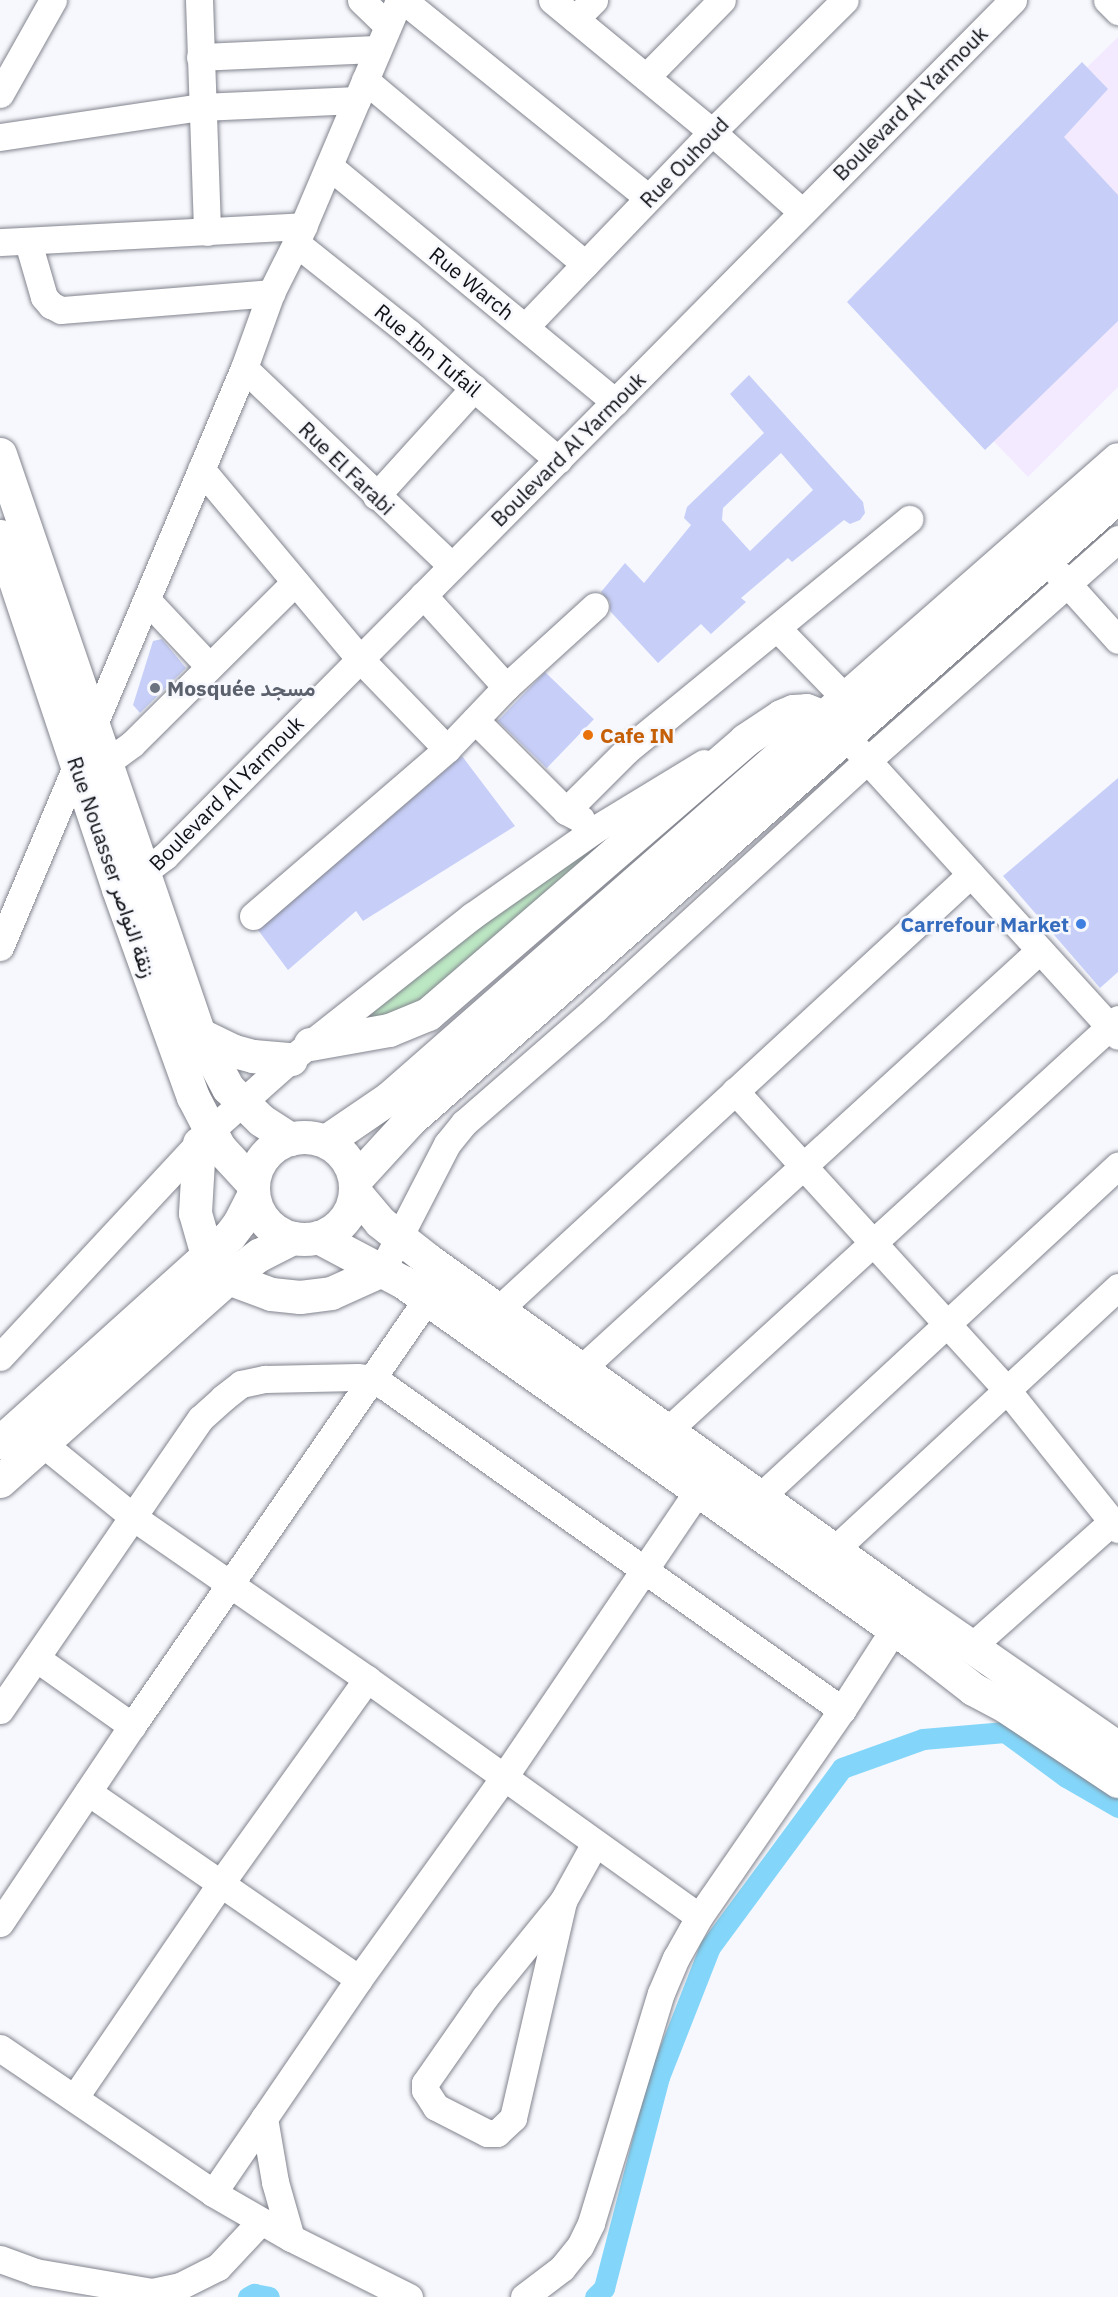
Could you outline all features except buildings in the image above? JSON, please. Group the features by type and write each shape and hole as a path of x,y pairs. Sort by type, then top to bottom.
{"main road":[{"path":"0,454 93,724 92,764"},
{"path":"0,1442 217,1267 259,1256 339,1225 350,1210 355,1186 410,1120 838,717 1118,459"},
{"path":"326,1142 389,1098 838,717 1056,572 1118,496"},
{"name":"Rue Nouasser زنقة النواصر","path":"0,536 92,764 131,881 204,1137 230,1162 253,1190"},
{"path":"199,1034 234,1051 253,1056 301,1051 389,1030 428,1014 745,740 781,716 793,711 806,710 838,717"},
{"path":"131,881 199,1034 228,1088 261,1120 290,1139"},
{"path":"204,1137 194,1206 197,1228 217,1267 271,1294 300,1297 331,1293 382,1270"},
{"path":"0,1481 42,1443 217,1267 253,1190 255,1172 268,1151 290,1139 302,1137 326,1142 345,1157 355,1186 398,1238 834,1550 1118,1748"},
{"path":"253,1190 262,1219 281,1234 305,1238 382,1270 698,1490 894,1629 973,1689 1008,1708 1118,1781"}],"street":[{"path":"0,94 53,0"},
{"path":"199,0 207,232"},
{"path":"361,0 383,37"},
{"path":"93,724 244,369 271,293 300,235 383,37 401,0 648,198"},
{"path":"552,0 712,132 802,212"},
{"path":"575,19 594,0"},
{"path":"646,77 722,0"},
{"name":"Rue Ouhoud","path":"525,327 712,132 845,0"},
{"path":"1107,0 1118,11"},
{"name":"Boulevard Al Yarmouk","path":"131,881 165,856 558,460 802,212 996,6"},
{"path":"200,57 383,37"},
{"path":"0,138 201,107 361,90 585,264"},
{"name":"Rue Warch","path":"329,166 615,402"},
{"path":"0,242 207,232 300,235"},
{"name":"Rue Ibn Tufail","path":"300,235 558,460"},
{"path":"28,242 44,297 51,305 62,310 271,293"},
{"name":"Rue El Farabi","path":"244,369 452,566"},
{"path":"376,496 474,388"},
{"path":"201,470 360,659 447,749"},
{"path":"566,811 627,750 778,629 909,519"},
{"path":"382,1270 447,1144 464,1122 603,1002 867,761 1056,572 1118,539"},
{"path":"1056,572 1118,640"},
{"path":"0,947 92,764 132,744 295,582"},
{"path":"423,595 506,687"},
{"path":"147,600 209,666"},
{"path":"253,916 447,749 506,687 595,606"},
{"path":"667,1431 873,1242 1115,1027 1040,950 867,761 778,629"},
{"path":"475,720 566,811 597,828"},
{"path":"0,1357 204,1137 301,1051 471,916 597,828 745,740"},
{"path":"498,1310 971,874"},
{"path":"581,1369 1040,950"},
{"path":"735,1091 1007,1390 1115,1526 971,1647"},
{"path":"760,1497 1118,1166"},
{"path":"834,1550 1118,1287"},
{"path":"0,1923 132,1726 426,1299"},
{"path":"0,1710 201,1418 241,1384 265,1379 357,1377 373,1379 842,1710"},
{"path":"42,1443 133,1517 368,1679 699,1917"},
{"path":"213,2193 359,1979 504,1777 698,1490"},
{"path":"524,2297 562,2268 580,2246 591,2223 661,1992 676,1958 699,1917 842,1710 894,1629"},
{"path":"36,1658 132,1726"},
{"path":"75,2097 221,1883 368,1679"},
{"path":"88,1792 359,1979"},
{"path":"563,1901 513,2118 497,2133 487,2133 436,2107 425,2090 425,2083 485,1997 563,1901 595,1843"},
{"path":"0,2048 213,2193 291,2238 409,2297"},
{"path":"264,2118 275,2182 291,2238"},
{"path":"0,2259 35,2272 152,2292 180,2286 218,2267 261,2222"}],"shaded area":[{"path":"1118,37 1118,387 1028,477 853,295"}],"green space":[{"path":"606,835 611,836 419,1009 378,1027 359,1015"}],"waterway":[{"path":"595,2297 604,2288 659,2077 710,1947 842,1768 923,1739 1005,1732 1066,1777 1118,1807"},
{"path":"248,2297 254,2294 269,2297"}],"place":[{"name":"Mosquée مسجد","path":"155,688"},
{"name":"Cafe IN","path":"588,735"},
{"name":"Carrefour Market","path":"1081,924"}]}
